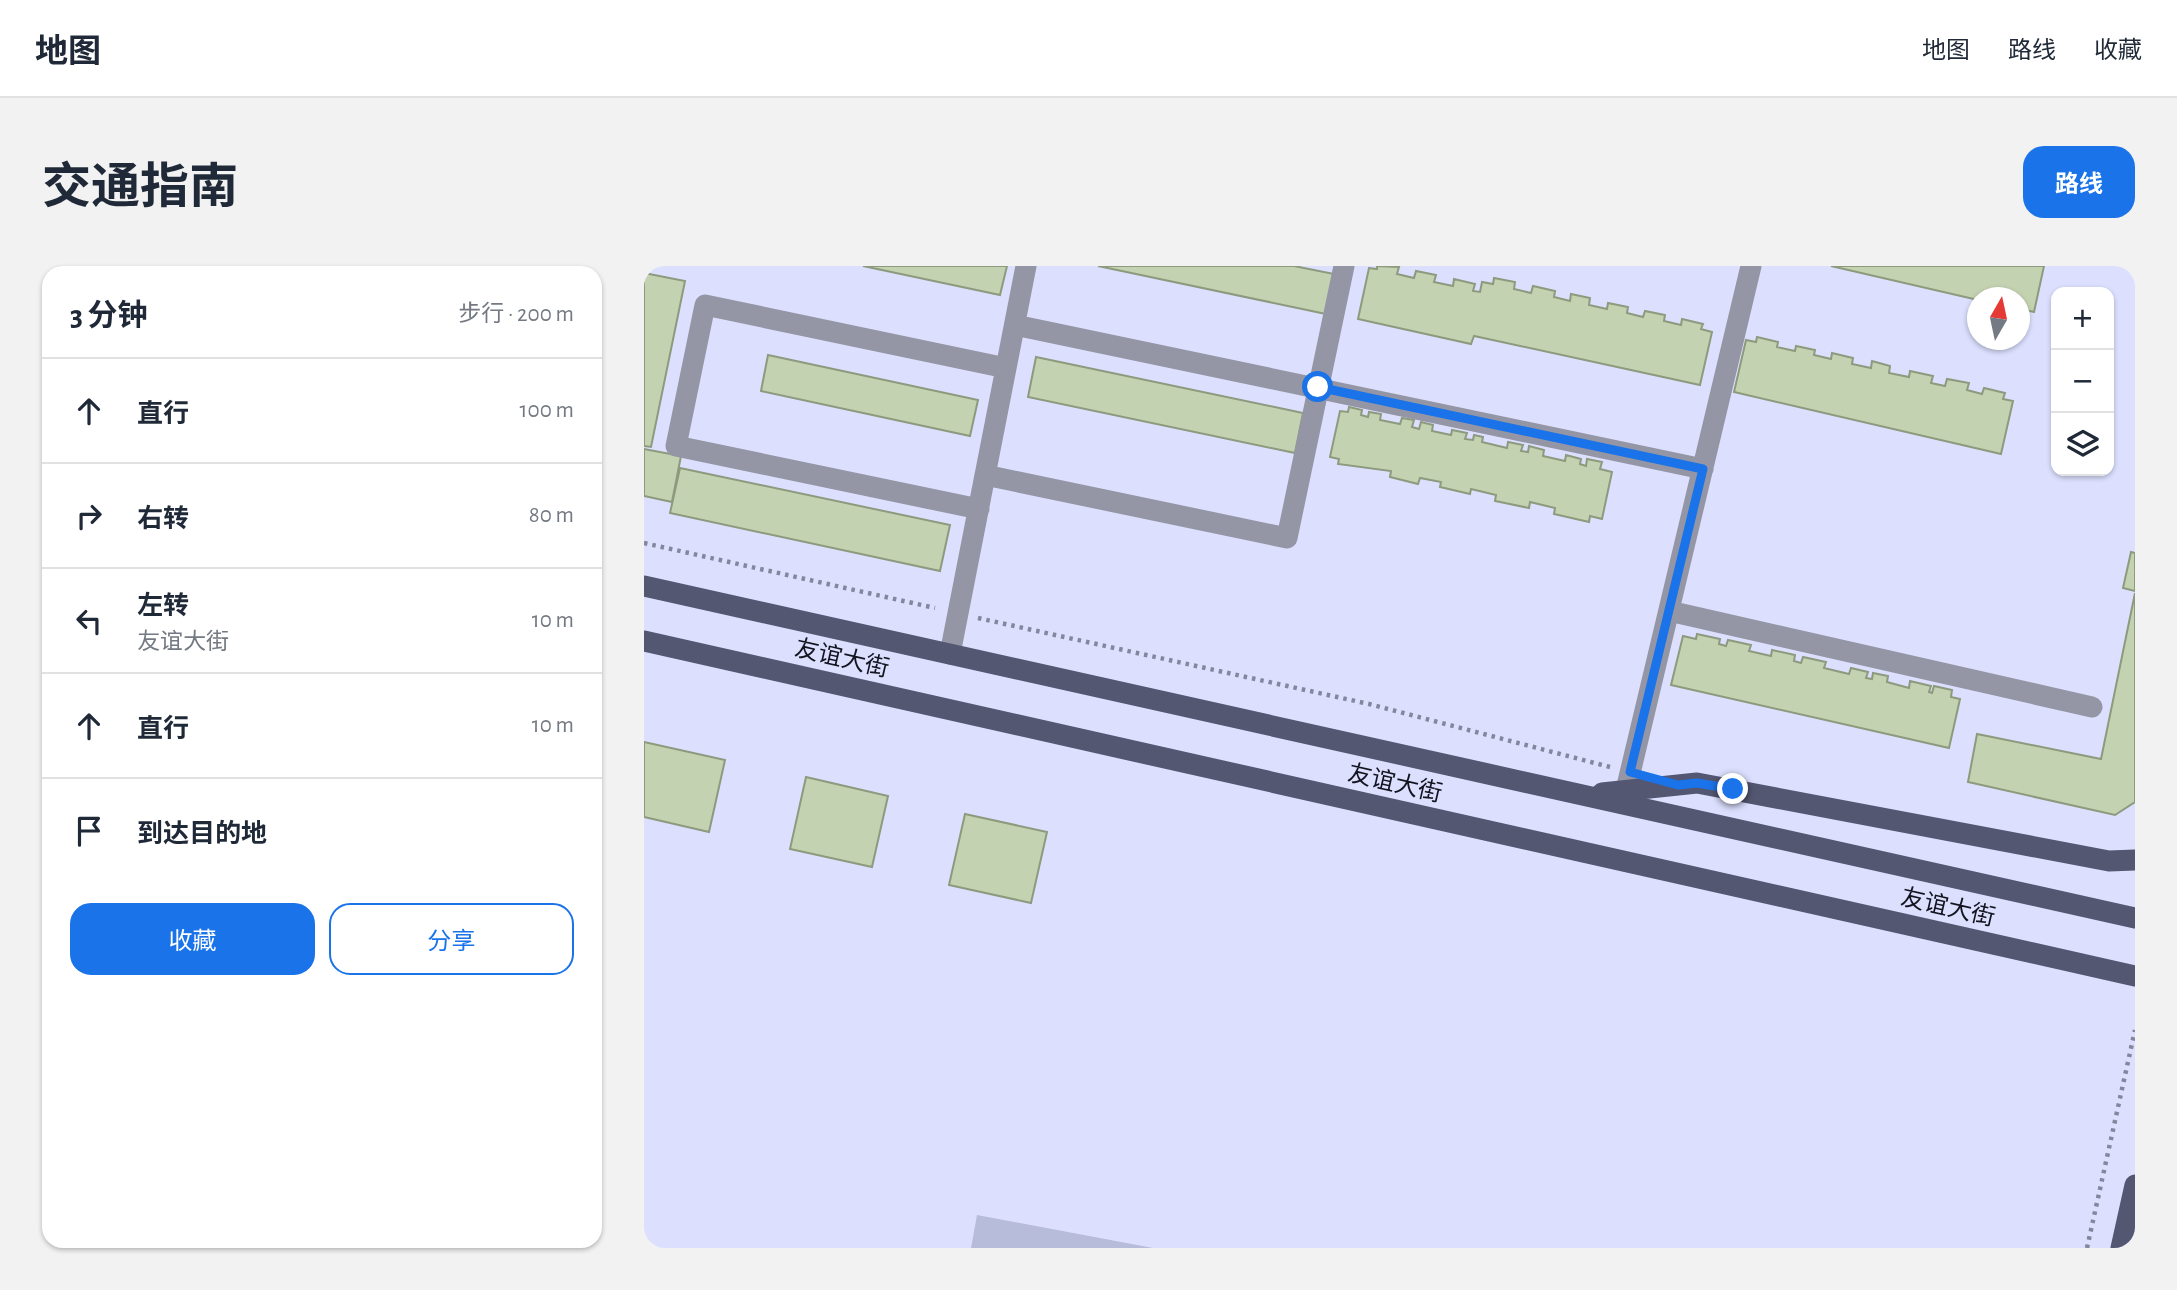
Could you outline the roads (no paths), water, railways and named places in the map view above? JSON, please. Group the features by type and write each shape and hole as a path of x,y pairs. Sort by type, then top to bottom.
{"main road":[{"name":"友谊大街","path":"644,586 2135,918"},
{"name":"友谊大街","path":"644,641 2135,975"},
{"path":"1582,795 1628,781 1697,783 2109,861 2135,860"},
{"path":"2121,1248 2135,1185"}],"street":[{"path":"950,654 1026,266"},
{"path":"985,475 1287,538 1344,266"},
{"path":"1628,781 1751,266"},
{"path":"979,509 676,446 705,305 1006,368"},
{"path":"1015,325 1703,469"},
{"path":"1669,611 2092,707"}]}
